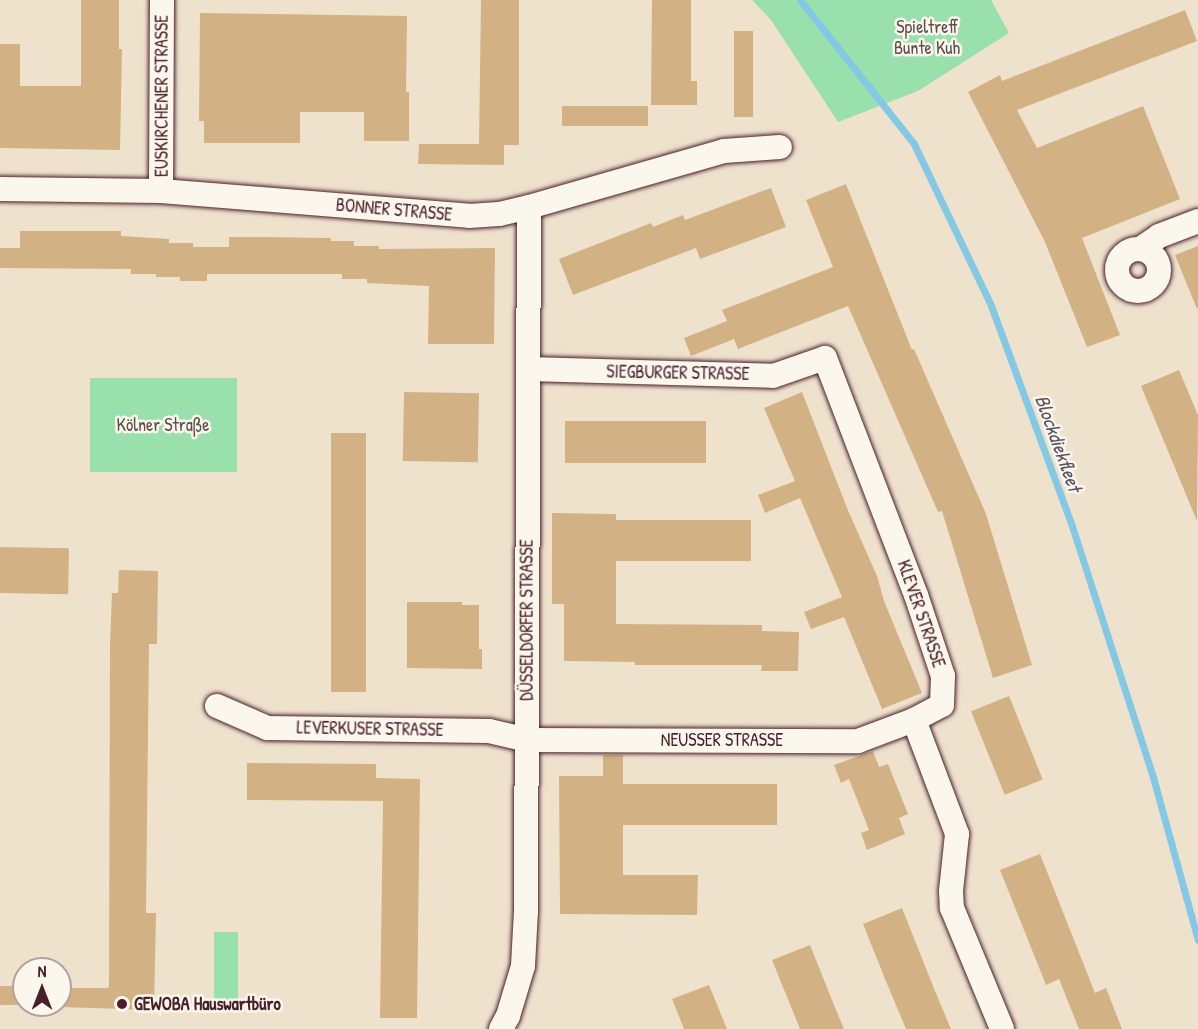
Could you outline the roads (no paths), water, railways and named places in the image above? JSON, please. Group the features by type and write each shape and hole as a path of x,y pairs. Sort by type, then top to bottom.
{"street":[{"name":"EUSKIRCHENER STRASSE","path":"161,191 162,0"},
{"name":"BONNER STRASSE","path":"0,189 161,191 469,216 499,214 529,207 724,151 780,147"},
{"name":"DÜSSELDORFER STRASSE","path":"501,1029 508,1016 523,966 526,911 529,207"},
{"path":"1140,249 1159,236 1198,221"},
{"name":"SIEGBURGER STRASSE","path":"528,369 773,376 825,358"},
{"name":"KLEVER STRASSE","path":"825,358 916,595 943,676 942,705 914,720"},
{"name":"LEVERKUSER STRASSE","path":"217,706 267,728 489,731 527,740"},
{"path":"914,720 957,834 951,891 952,908 1002,1029"},
{"name":"NEUSSER STRASSE","path":"527,740 858,741 914,720"}],"waterway":[{"name":"Blockdiekfleet","path":"800,0 914,144 990,303 1071,523 1153,777 1198,940"}],"place":[{"name":"GEWOBA Hauswartbüro","path":"122,1004"}],"park label":[{"name":"Spieltreff Bunte Kuh","path":"927,38"},
{"name":"Kölner Straße","path":"163,425"}]}
